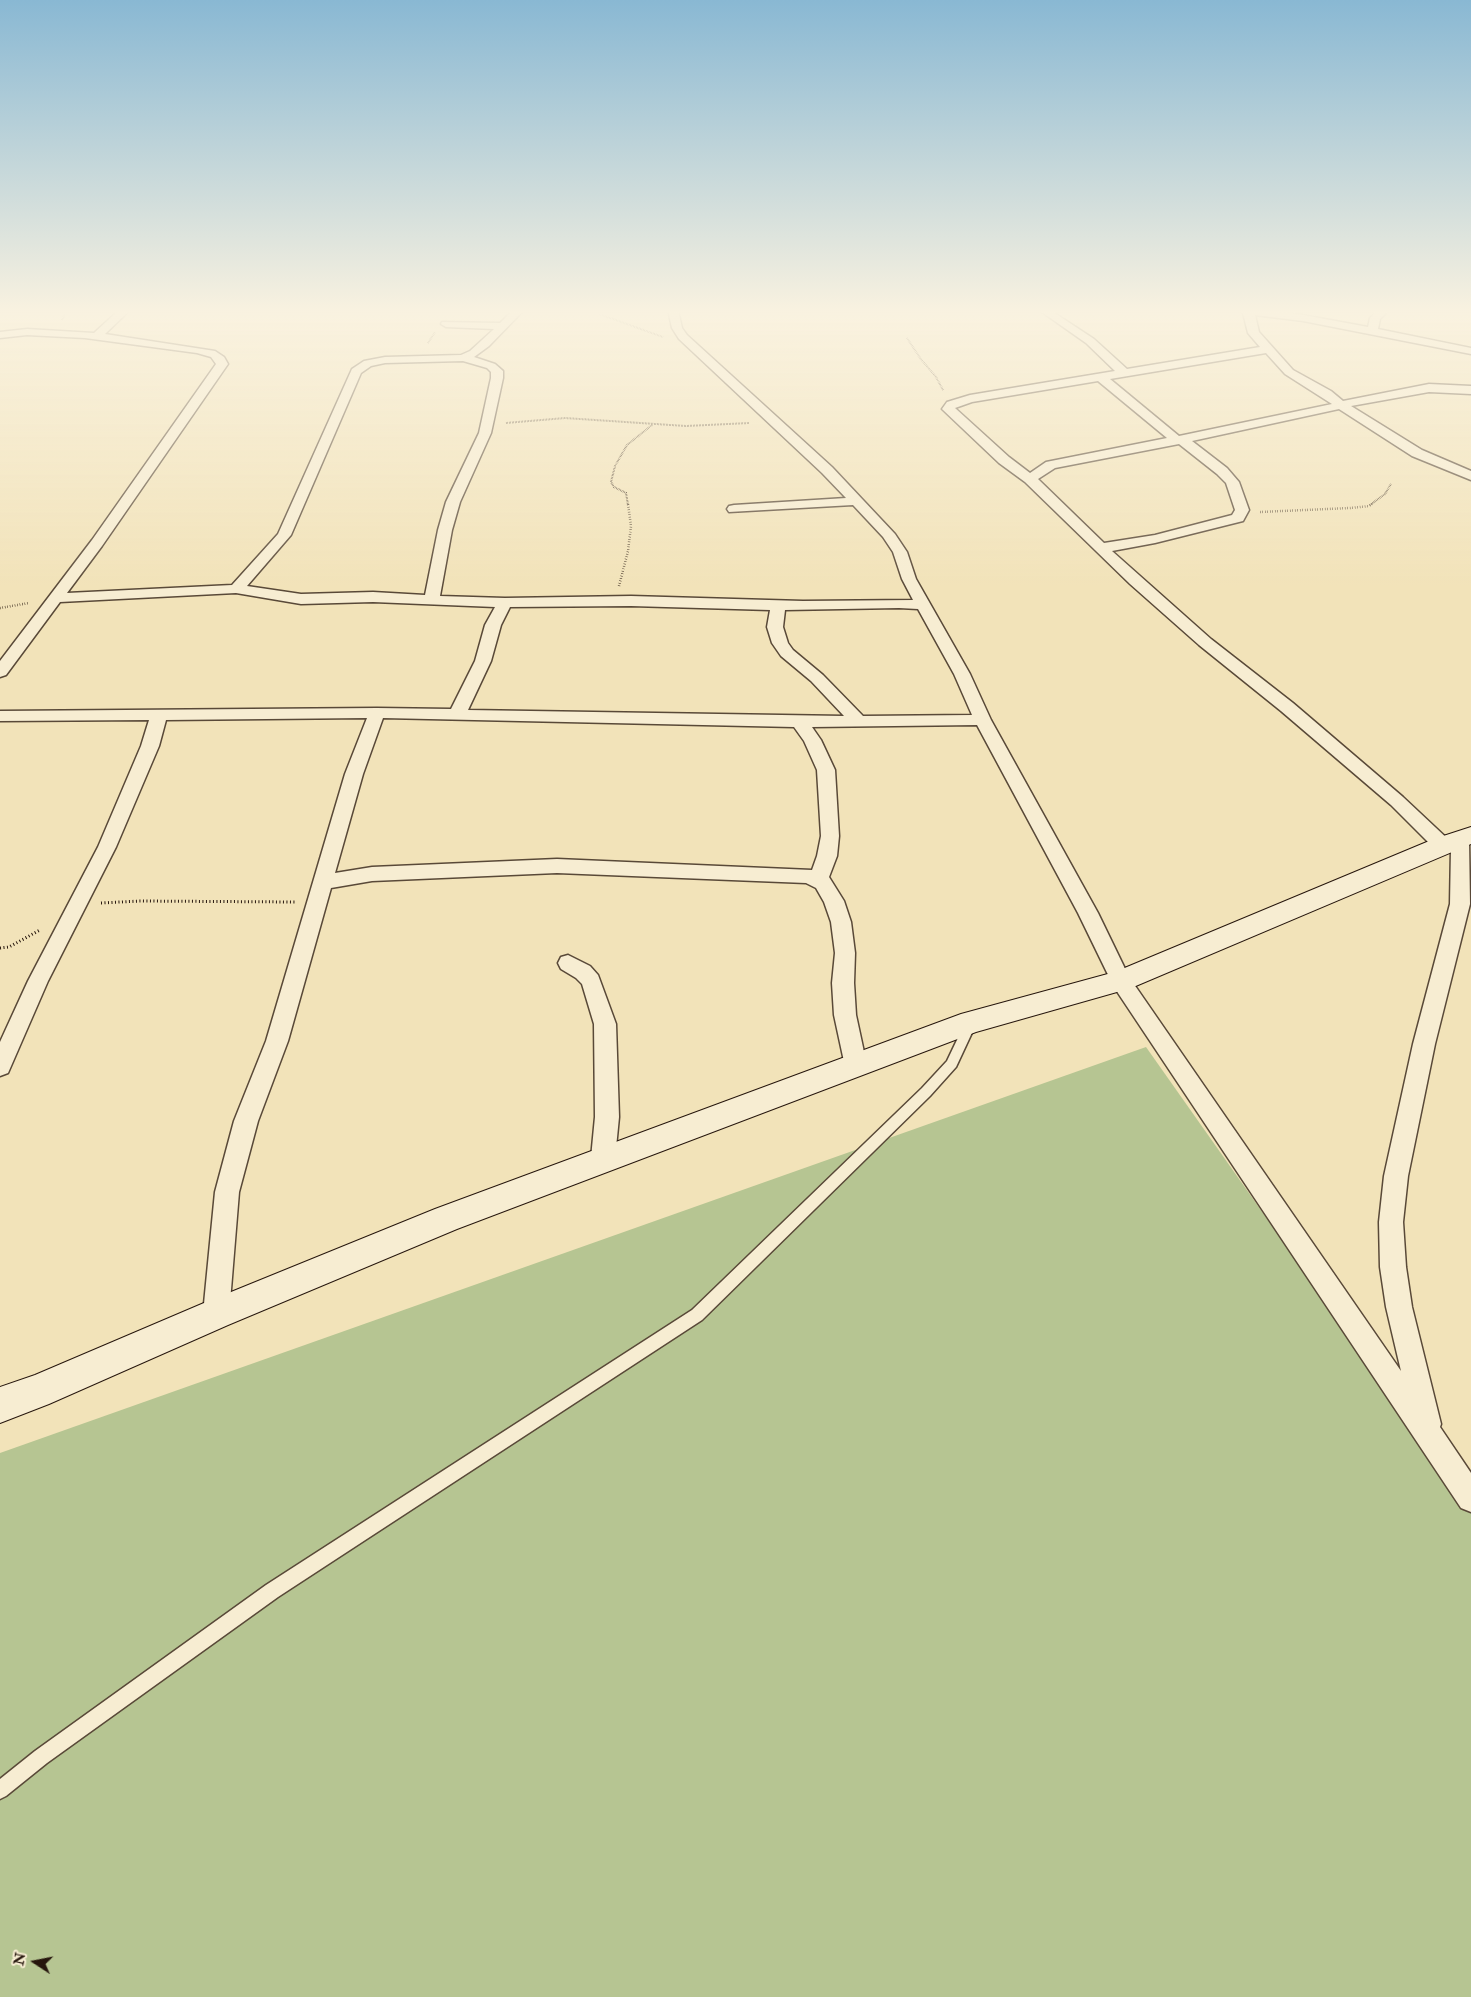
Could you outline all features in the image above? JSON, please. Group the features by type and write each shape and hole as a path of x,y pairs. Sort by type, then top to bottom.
{"street":[{"path":"0,672 57,598 194,403"},
{"path":"236,589 284,534 342,403"},
{"path":"432,600 444,530 453,502 474,458 486,424 490,403"},
{"path":"755,403 795,443 827,470 855,501 874,518 900,552 909,579 962,674 1049,844 1088,913 1121,981 1471,1498"},
{"path":"960,403 948,409 952,414 1004,460 1030,479 1135,581 1205,642 1287,707 1397,801 1458,840"},
{"path":"1102,548 1154,539 1224,522 1239,516 1242,510 1232,482 1222,471 1133,403"},
{"path":"1338,403 1417,453 1471,476"},
{"path":"1030,479 1051,465 1352,403"},
{"path":"734,509 855,501"},
{"path":"57,598 236,589 301,599 373,597 505,602 616,601 778,605 899,603 924,605"},
{"path":"456,601 478,610 487,616 493,625"},
{"path":"457,714 482,661 493,625 505,602"},
{"path":"778,605 775,627 780,642 787,653 817,678 858,721"},
{"path":"0,716 377,713 799,722 984,720"},
{"path":"216,1314 226,1192 246,1121 277,1040 354,774 377,713"},
{"path":"0,1067 38,981 106,847 147,754 159,715"},
{"path":"799,722 812,740 826,770 830,836 827,856 818,880"},
{"path":"0,1405 36,1392 216,1314 446,1219 603,1158 971,1022 1121,981 1458,840"},
{"path":"1431,1439 1399,1307 1393,1267 1391,1222 1396,1176 1424,1044 1460,904 1458,840"},
{"path":"321,892 372,874 558,866 809,876 823,883 834,901 841,922 845,952 843,983 845,1014 856,1066"},
{"path":"568,963 583,972 591,980 604,1024 607,1117 603,1158"}],"lane":[{"path":"0,1790 41,1757 272,1591 697,1314 926,1092 952,1064 971,1022"}],"path":[{"path":"948,403 950,407"},
{"path":"486,424 565,418 686,426 775,422"},
{"path":"616,601 628,551 631,526 626,493 614,487 611,482 615,466 627,445 652,425"},
{"path":"1239,516 1270,511 1369,506 1385,494 1391,484"},
{"path":"77,905 321,892"}],"green space":[{"path":"1146,1047 1471,1508 1471,1997 0,1997 0,1453"}]}
